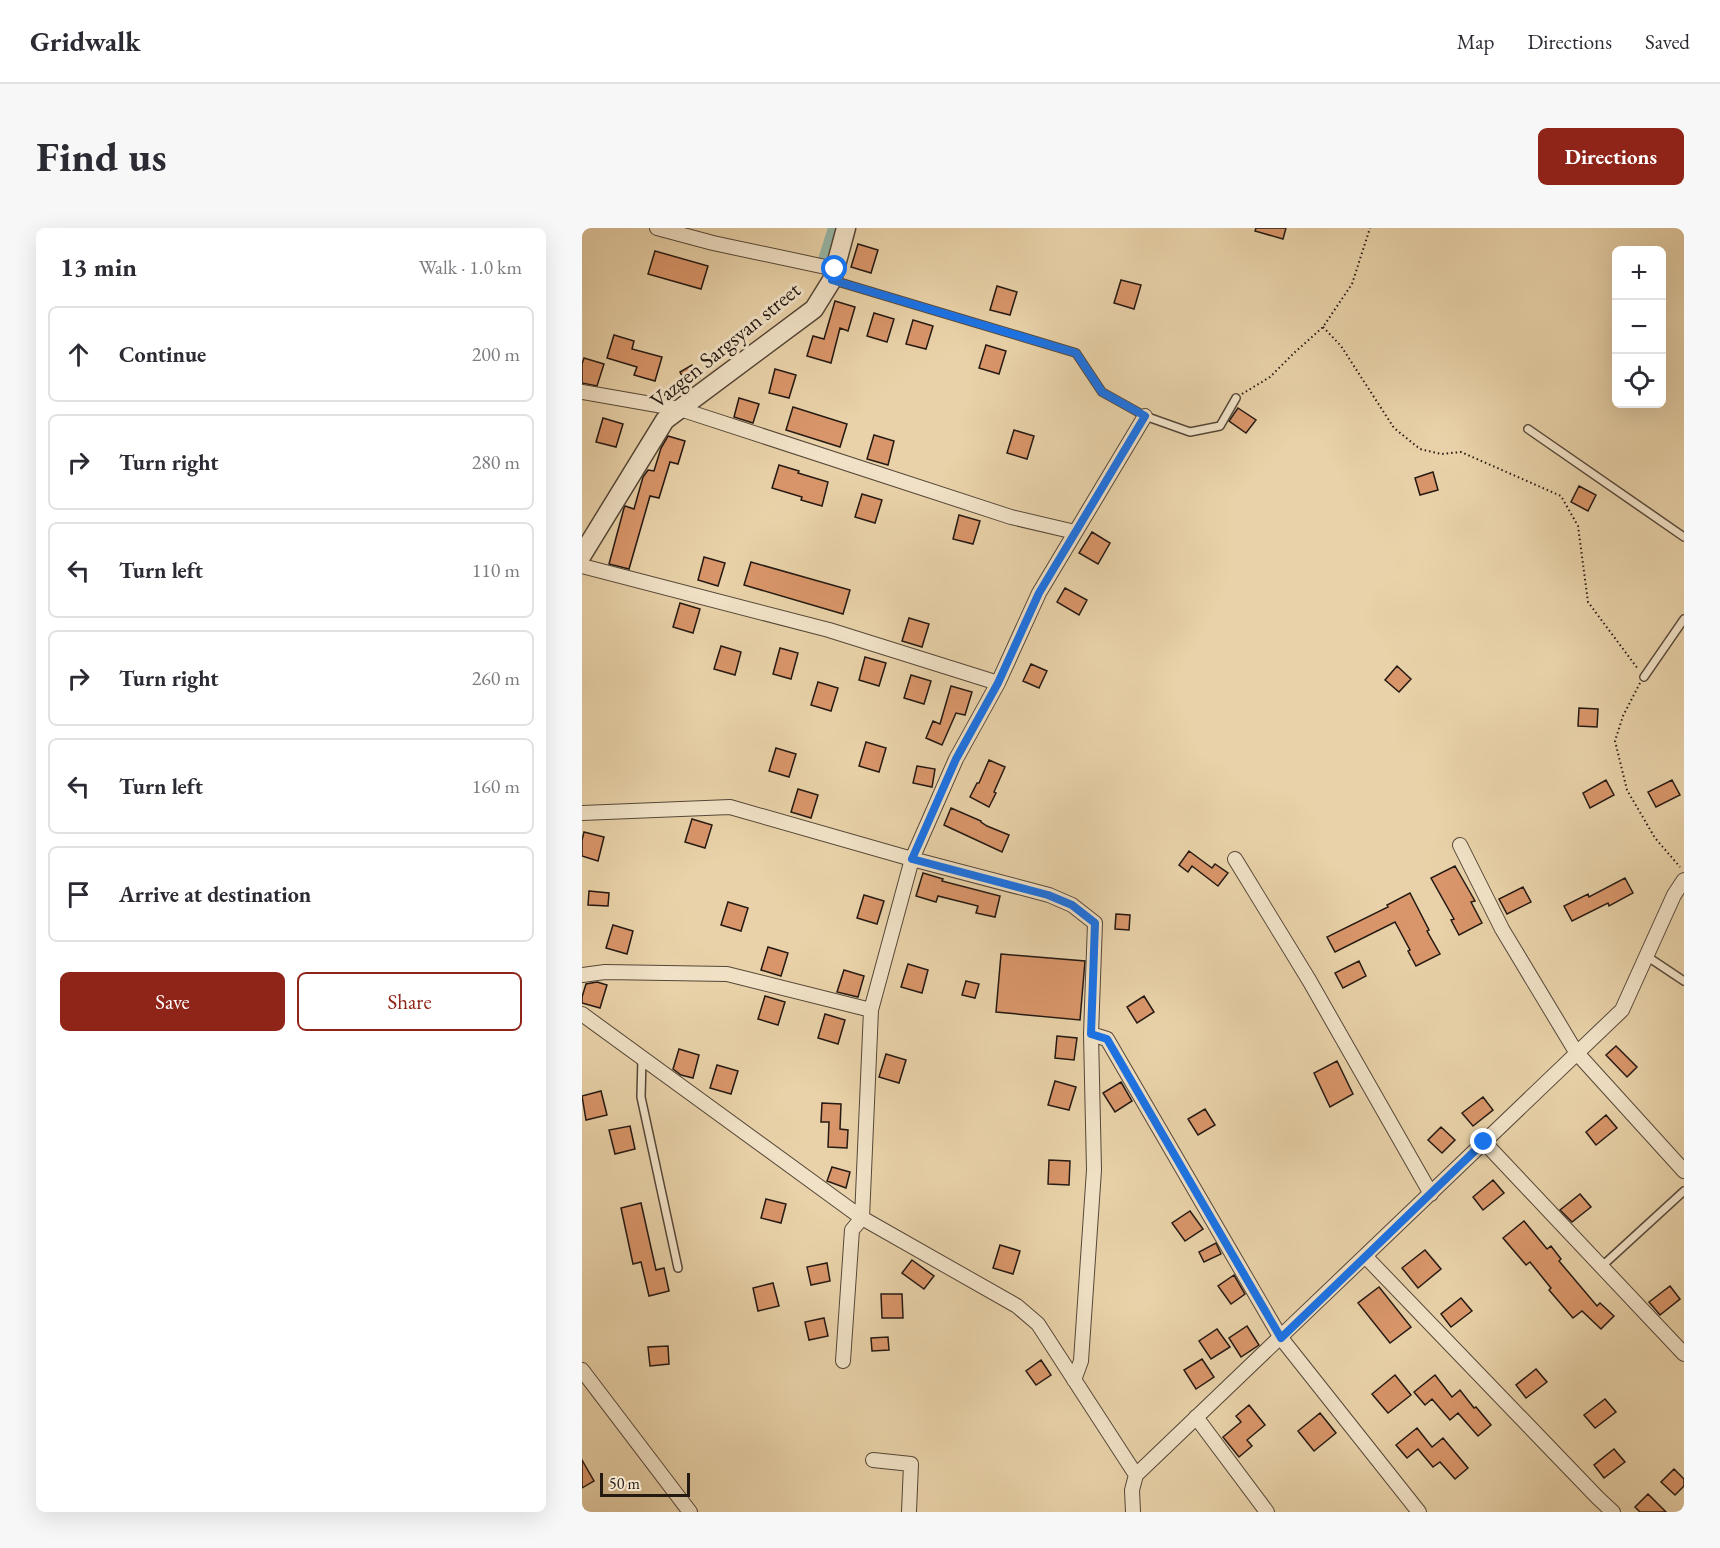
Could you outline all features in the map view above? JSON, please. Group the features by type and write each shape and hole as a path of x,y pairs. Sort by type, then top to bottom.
{"street":[{"path":"657,228 834,274"},
{"name":"Vazgen Sargsyan street","path":"582,555 665,420 814,309 834,274 846,228"},
{"path":"582,392 680,409 1011,517 1075,532"},
{"path":"843,1361 852,1230 862,1218 871,1010 912,859 956,759 998,683 1039,593 1145,416"},
{"path":"582,566 829,630 998,683"},
{"path":"582,813 730,807 1048,895 1072,905 1095,923 1091,1034 1094,1170 1081,1361 1074,1380"},
{"path":"1461,845 1502,929 1576,1052 1684,1169"},
{"path":"1235,859 1309,980 1431,1194"},
{"path":"1133,1512 1132,1490 1136,1476 1622,1010 1645,955 1674,895 1684,880"},
{"path":"582,975 605,972 727,974 871,1010"},
{"path":"582,1014 862,1218 1017,1306 1038,1324 1136,1476"},
{"path":"1091,1034 1107,1039 1281,1338 1419,1512"},
{"path":"1484,1142 1684,1354"},
{"path":"1365,1256 1613,1512"},
{"path":"582,1370 690,1512"},
{"path":"1196,1417 1267,1512"},
{"path":"873,1460 911,1464 909,1512"}],"lane":[{"path":"834,274 1076,353 1102,392 1145,416 1190,432 1220,426 1236,398"},
{"path":"1528,429 1684,537"},
{"path":"1644,677 1684,619"},
{"path":"1645,955 1684,981"},
{"path":"642,1058 641,1097 678,1268"},
{"path":"1601,1267 1684,1191"}],"path":[{"path":"1236,398 1270,377 1323,327 1352,284 1370,228"},
{"path":"1323,327 1341,346 1394,428 1420,449 1441,454 1461,452 1561,496 1578,526 1588,602 1644,677 1623,716 1615,741 1627,790 1655,838 1684,871"}],"building":[{"path":"1256,228 1286,228 1283,239 1255,231"},
{"path":"858,244 878,250 871,273 851,267"},
{"path":"655,251 708,266 701,289 648,274"},
{"path":"1121,280 1141,285 1134,309 1114,303"},
{"path":"997,286 1017,292 1010,315 990,310"},
{"path":"835,301 855,307 848,331 840,328 831,363 807,356 813,336 824,339"},
{"path":"874,313 894,319 887,342 867,336"},
{"path":"913,320 933,326 926,349 906,344"},
{"path":"614,335 634,341 632,349 662,357 655,381 634,375 637,367 607,358"},
{"path":"986,345 1006,351 999,374 979,368"},
{"path":"584,358 604,364 597,386 582,383"},
{"path":"692,365 700,378 687,385 680,372"},
{"path":"775,369 796,375 789,398 769,393"},
{"path":"739,398 759,404 753,423 734,417"},
{"path":"793,407 847,424 840,447 786,430"},
{"path":"1238,408 1256,420 1246,433 1229,421"},
{"path":"603,418 623,424 616,447 596,442"},
{"path":"1014,430 1034,436 1027,459 1007,453"},
{"path":"874,435 894,441 888,465 867,459"},
{"path":"668,436 685,441 678,464 670,462 659,498 650,496 629,569 609,564 624,508 625,506 634,509 643,477 648,470 654,471 661,448"},
{"path":"779,465 828,482 822,506 772,488"},
{"path":"1433,472 1438,490 1420,495 1415,478"},
{"path":"1579,486 1596,495 1588,511 1571,502"},
{"path":"862,494 882,500 875,523 855,517"},
{"path":"959,515 980,521 973,544 953,539"},
{"path":"1092,532 1110,543 1098,564 1079,553"},
{"path":"704,557 725,563 718,586 698,580"},
{"path":"751,562 850,590 843,614 744,585"},
{"path":"1065,588 1087,600 1079,615 1057,602"},
{"path":"680,603 700,609 693,633 673,627"},
{"path":"909,618 929,624 922,647 902,641"},
{"path":"721,646 741,652 735,675 714,669"},
{"path":"780,648 798,653 791,679 773,674"},
{"path":"865,657 886,663 879,686 859,680"},
{"path":"1031,664 1047,671 1039,688 1023,681"},
{"path":"1397,666 1411,679 1399,692 1385,680"},
{"path":"911,675 931,681 924,704 904,698"},
{"path":"818,682 838,688 831,711 811,705"},
{"path":"951,686 972,692 965,715 956,713 942,745 926,738 933,721 940,724"},
{"path":"1579,708 1598,709 1597,727 1578,726"},
{"path":"866,742 886,748 879,772 859,766"},
{"path":"776,748 796,754 789,777 769,771"},
{"path":"989,760 1005,767 989,807 970,797"},
{"path":"917,766 935,769 932,787 913,783"},
{"path":"1606,780 1614,795 1590,808 1583,793"},
{"path":"1672,780 1680,795 1656,807 1648,792"},
{"path":"798,789 818,795 811,818 791,812"},
{"path":"951,808 1009,835 1002,852 944,825"},
{"path":"692,819 712,825 705,848 685,842"},
{"path":"584,832 604,837 598,861 582,856"},
{"path":"1189,851 1212,868 1215,864 1228,873 1218,886 1192,866 1188,872 1179,865"},
{"path":"1455,866 1475,901 1471,902 1482,923 1459,935 1451,920 1454,919 1431,878"},
{"path":"923,873 943,879 942,881 1000,896 995,917 976,913 978,906 938,896 936,902 916,896"},
{"path":"1625,878 1633,893 1609,906 1608,903 1572,921 1564,906 1588,894 1589,897"},
{"path":"1523,887 1531,902 1507,914 1499,899"},
{"path":"589,891 609,893 608,906 588,905"},
{"path":"1410,893 1440,954 1416,966 1395,922 1335,952 1327,937 1388,907 1387,905"},
{"path":"864,895 884,901 877,924 857,918"},
{"path":"728,902 748,908 741,931 721,925"},
{"path":"1116,914 1130,915 1129,930 1115,929"},
{"path":"613,925 633,931 627,954 606,948"},
{"path":"768,947 788,953 781,976 761,970"},
{"path":"1001,954 1085,961 1080,1020 996,1012"},
{"path":"1359,961 1366,976 1343,988 1335,973"},
{"path":"908,964 928,970 922,993 901,987"},
{"path":"844,970 864,976 858,997 837,992"},
{"path":"966,981 979,984 975,998 962,995"},
{"path":"597,982 607,985 600,1008 582,1003 586,984"},
{"path":"765,996 785,1002 778,1025 758,1019"},
{"path":"1144,996 1154,1012 1137,1023 1127,1007"},
{"path":"825,1014 845,1020 838,1044 818,1038"},
{"path":"1057,1036 1077,1038 1074,1060 1055,1058"},
{"path":"1616,1046 1637,1067 1627,1077 1606,1055"},
{"path":"679,1049 699,1055 693,1078 681,1075 673,1069"},
{"path":"886,1054 906,1060 899,1083 879,1077"},
{"path":"1337,1061 1353,1094 1330,1107 1314,1073"},
{"path":"717,1065 738,1071 731,1094 710,1088"},
{"path":"1055,1081 1076,1087 1069,1110 1048,1105"},
{"path":"1121,1082 1132,1101 1115,1112 1103,1093"},
{"path":"601,1091 607,1115 586,1120 582,1096"},
{"path":"1483,1097 1493,1110 1473,1126 1462,1113"},
{"path":"822,1103 841,1104 840,1129 848,1130 847,1148 828,1147 829,1122 821,1122"},
{"path":"1205,1109 1215,1125 1198,1135 1188,1119"},
{"path":"1606,1115 1617,1128 1596,1145 1586,1132"},
{"path":"630,1126 635,1149 615,1154 609,1130"},
{"path":"1441,1127 1455,1140 1442,1153 1428,1140"},
{"path":"1049,1160 1070,1161 1069,1185 1048,1184"},
{"path":"832,1167 850,1172 846,1188 827,1181"},
{"path":"1493,1180 1504,1193 1483,1210 1473,1197"},
{"path":"1580,1194 1591,1207 1572,1222 1560,1210"},
{"path":"766,1199 786,1204 781,1223 761,1218"},
{"path":"641,1203 656,1270 664,1268 669,1291 649,1296 641,1262 633,1264 621,1208"},
{"path":"1190,1211 1203,1229 1185,1241 1172,1223"},
{"path":"1524,1221 1547,1249 1551,1246 1561,1259 1559,1261 1597,1306 1600,1303 1614,1316 1601,1329 1582,1311 1573,1318 1549,1290 1551,1288 1530,1262 1526,1265 1503,1238"},
{"path":"1216,1243 1221,1254 1204,1262 1199,1252"},
{"path":"1000,1245 1020,1251 1013,1274 993,1268"},
{"path":"1425,1250 1441,1269 1418,1288 1402,1268"},
{"path":"912,1260 934,1276 924,1289 902,1273"},
{"path":"827,1263 830,1281 811,1285 807,1267"},
{"path":"1234,1275 1245,1294 1231,1304 1218,1286"},
{"path":"773,1283 779,1306 758,1311 753,1288"},
{"path":"1670,1286 1680,1299 1660,1315 1649,1302"},
{"path":"1379,1287 1411,1327 1390,1343 1358,1303"},
{"path":"881,1294 902,1294 903,1318 882,1318"},
{"path":"1461,1298 1472,1311 1451,1327 1441,1314"},
{"path":"824,1318 828,1336 809,1340 805,1322"},
{"path":"1247,1326 1259,1345 1241,1357 1229,1338"},
{"path":"1217,1329 1230,1347 1211,1359 1199,1341"},
{"path":"888,1337 889,1350 872,1351 871,1338"},
{"path":"668,1346 669,1364 650,1366 648,1347"},
{"path":"1202,1359 1214,1377 1196,1389 1184,1370"},
{"path":"1041,1360 1051,1375 1036,1385 1026,1371"},
{"path":"1536,1369 1547,1382 1526,1398 1516,1385"},
{"path":"1395,1375 1411,1395 1388,1413 1372,1394"},
{"path":"1435,1375 1452,1397 1460,1390 1491,1425 1478,1436 1458,1413 1450,1420 1432,1399 1425,1405 1414,1392"},
{"path":"1605,1399 1616,1412 1595,1428 1584,1415"},
{"path":"1249,1405 1265,1425 1247,1440 1252,1446 1239,1457 1223,1437 1241,1422 1236,1416"},
{"path":"1320,1413 1336,1433 1314,1451 1298,1431"},
{"path":"1417,1428 1432,1447 1443,1438 1468,1468 1455,1479 1440,1462 1433,1467 1418,1449 1407,1458 1396,1445"},
{"path":"1614,1449 1625,1462 1604,1478 1594,1465"},
{"path":"582,1460 594,1481 582,1488"},
{"path":"1674,1469 1684,1479 1684,1486 1675,1495 1661,1482"},
{"path":"1648,1494 1666,1512 1640,1512 1635,1507"}],"waterway":[{"path":"824,260 834,228"}],"route":[{"path":"835,269 832,280 1076,353 1102,392 1145,416 1039,593 998,683 956,759 912,859 1048,895 1072,905 1095,923 1091,1034 1107,1039 1281,1338 1484,1142"}]}
